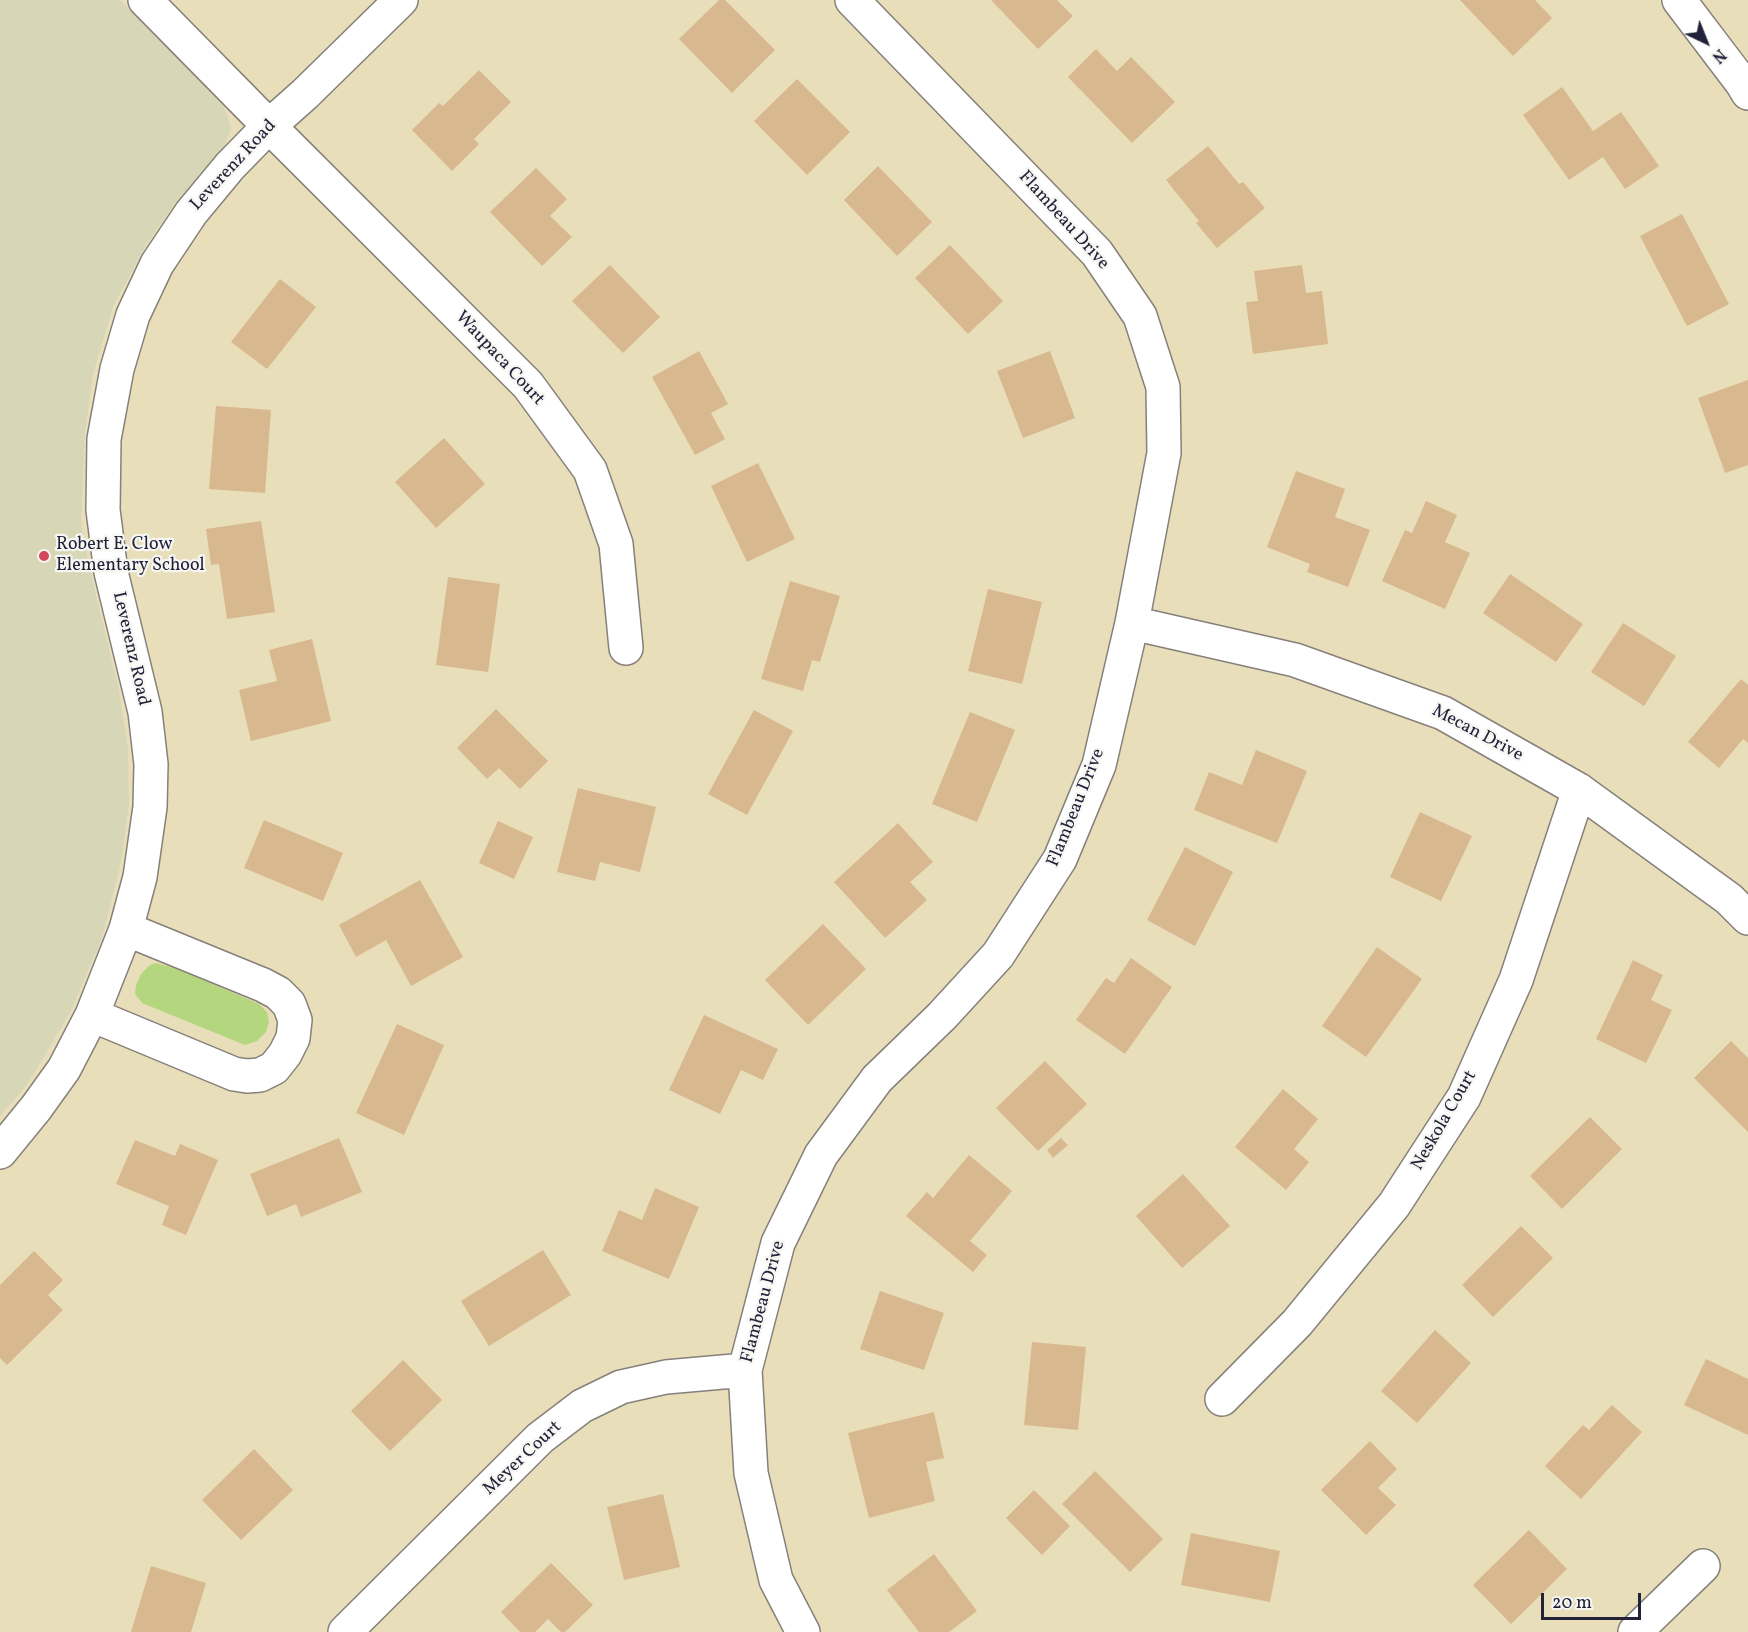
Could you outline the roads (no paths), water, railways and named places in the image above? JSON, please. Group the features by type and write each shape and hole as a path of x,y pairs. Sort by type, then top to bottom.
{"street":[{"name":"Waupaca Court","path":"145,0 528,385 590,470 616,544 626,648"},
{"name":"Leverenz Road","path":"0,1152 64,1069 92,1015 126,929 140,877 150,807 150,764 145,712 111,572 103,510 104,439 117,369 133,315 157,264 190,213 230,166 269,126 306,94 401,0"},
{"name":"Flambeau Drive","path":"803,1632 776,1580 751,1473 745,1370 778,1243 821,1155 877,1079 942,1016 998,955 1060,859 1099,765 1132,623 1164,453 1163,387 1140,315 1097,253 852,0"},
{"path":"1679,0 1748,93"},
{"name":"Mecan Drive","path":"1132,623 1295,660 1443,713 1579,790 1728,899 1748,918"},
{"name":"Neskola Court","path":"1222,1399 1297,1323 1394,1205 1464,1097 1516,980 1579,790"},
{"path":"92,1015 234,1074 247,1076 260,1076 274,1068 285,1054 293,1038 295,1020 289,1004 278,993 126,929"},
{"name":"Meyer Court","path":"345,1632 540,1438 582,1406 621,1387 666,1377 745,1370"},
{"path":"1635,1632 1703,1566"}],"place":[{"name":"Robert E. Clow Elementary School","path":"44,556"}]}
